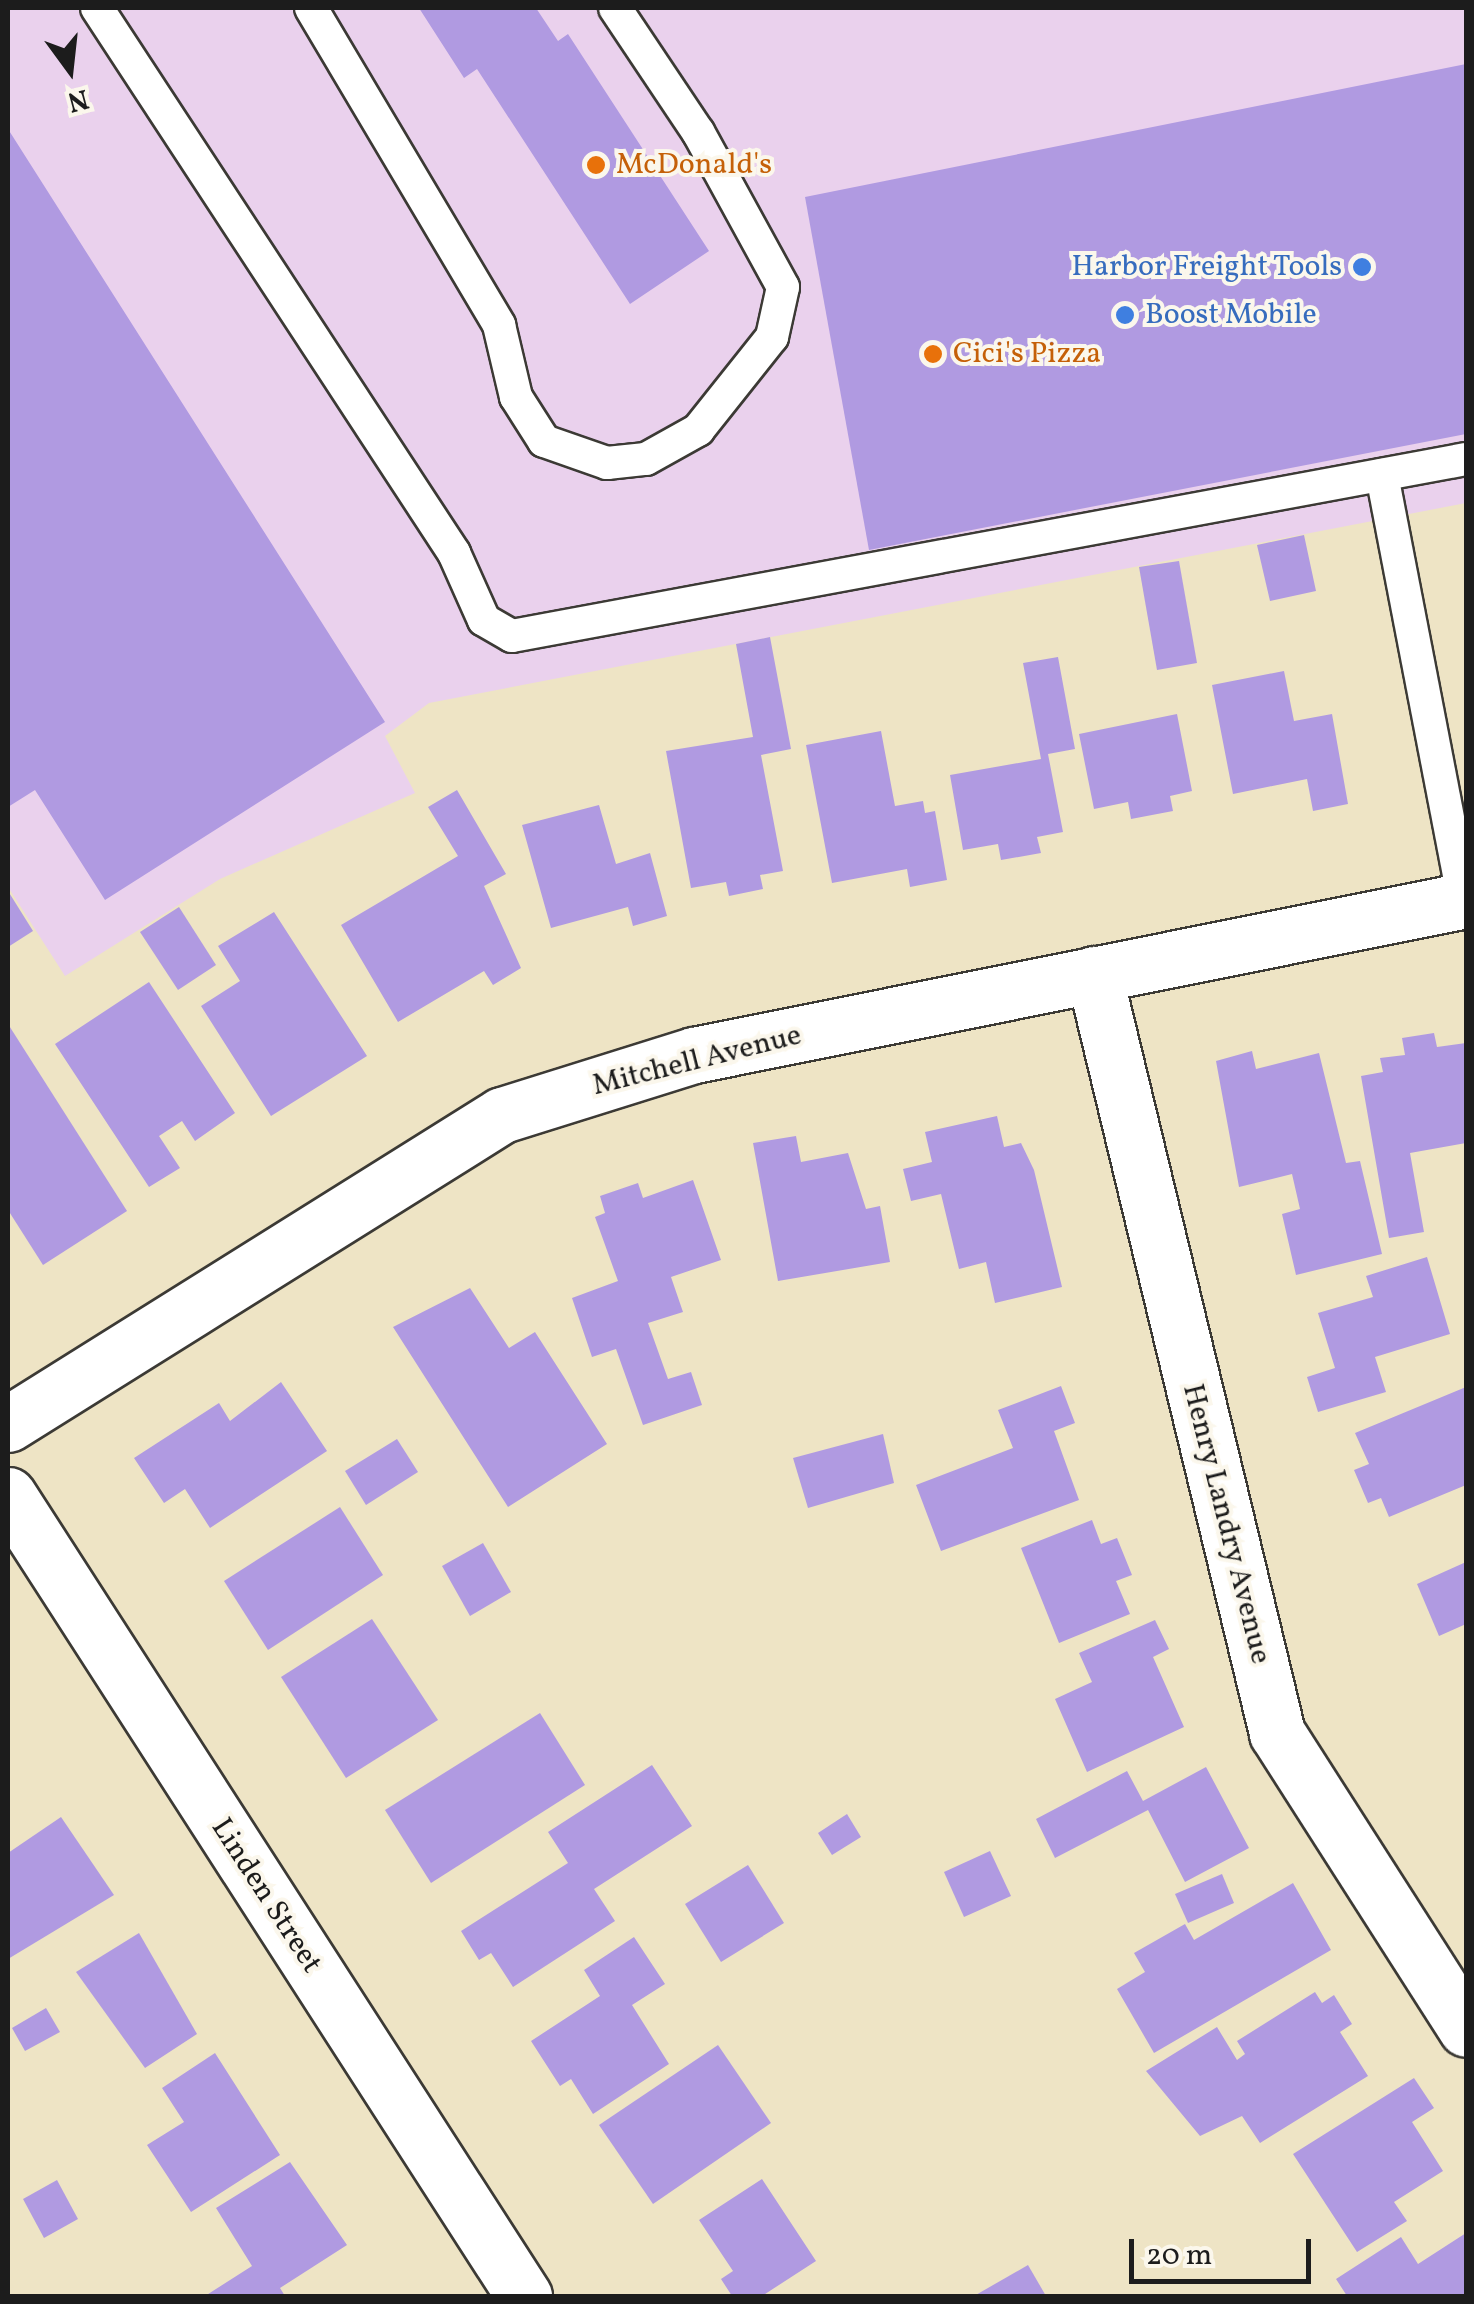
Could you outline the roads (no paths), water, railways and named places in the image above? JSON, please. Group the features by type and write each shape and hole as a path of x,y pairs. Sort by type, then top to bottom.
{"street":[{"name":"Mitchell Avenue","path":"8,1424 502,1115 694,1055 1465,901"},
{"name":"Henry Landry Avenue","path":"1094,974 1276,1733 1466,2029"},
{"name":"Linden Street","path":"8,1495 524,2296"}],"lane":[{"path":"97,8 454,553 484,620 512,636 1466,460"},
{"path":"311,8 499,324 516,397 544,441 608,463 646,459 698,430 772,337 783,287 698,132 615,8"},
{"path":"1382,475 1465,901"}],"place":[{"name":"McDonald's","path":"596,165"},
{"name":"Harbor Freight Tools","path":"1362,267"},
{"name":"Boost Mobile","path":"1125,315"},
{"name":"Cici's Pizza","path":"933,354"}]}
